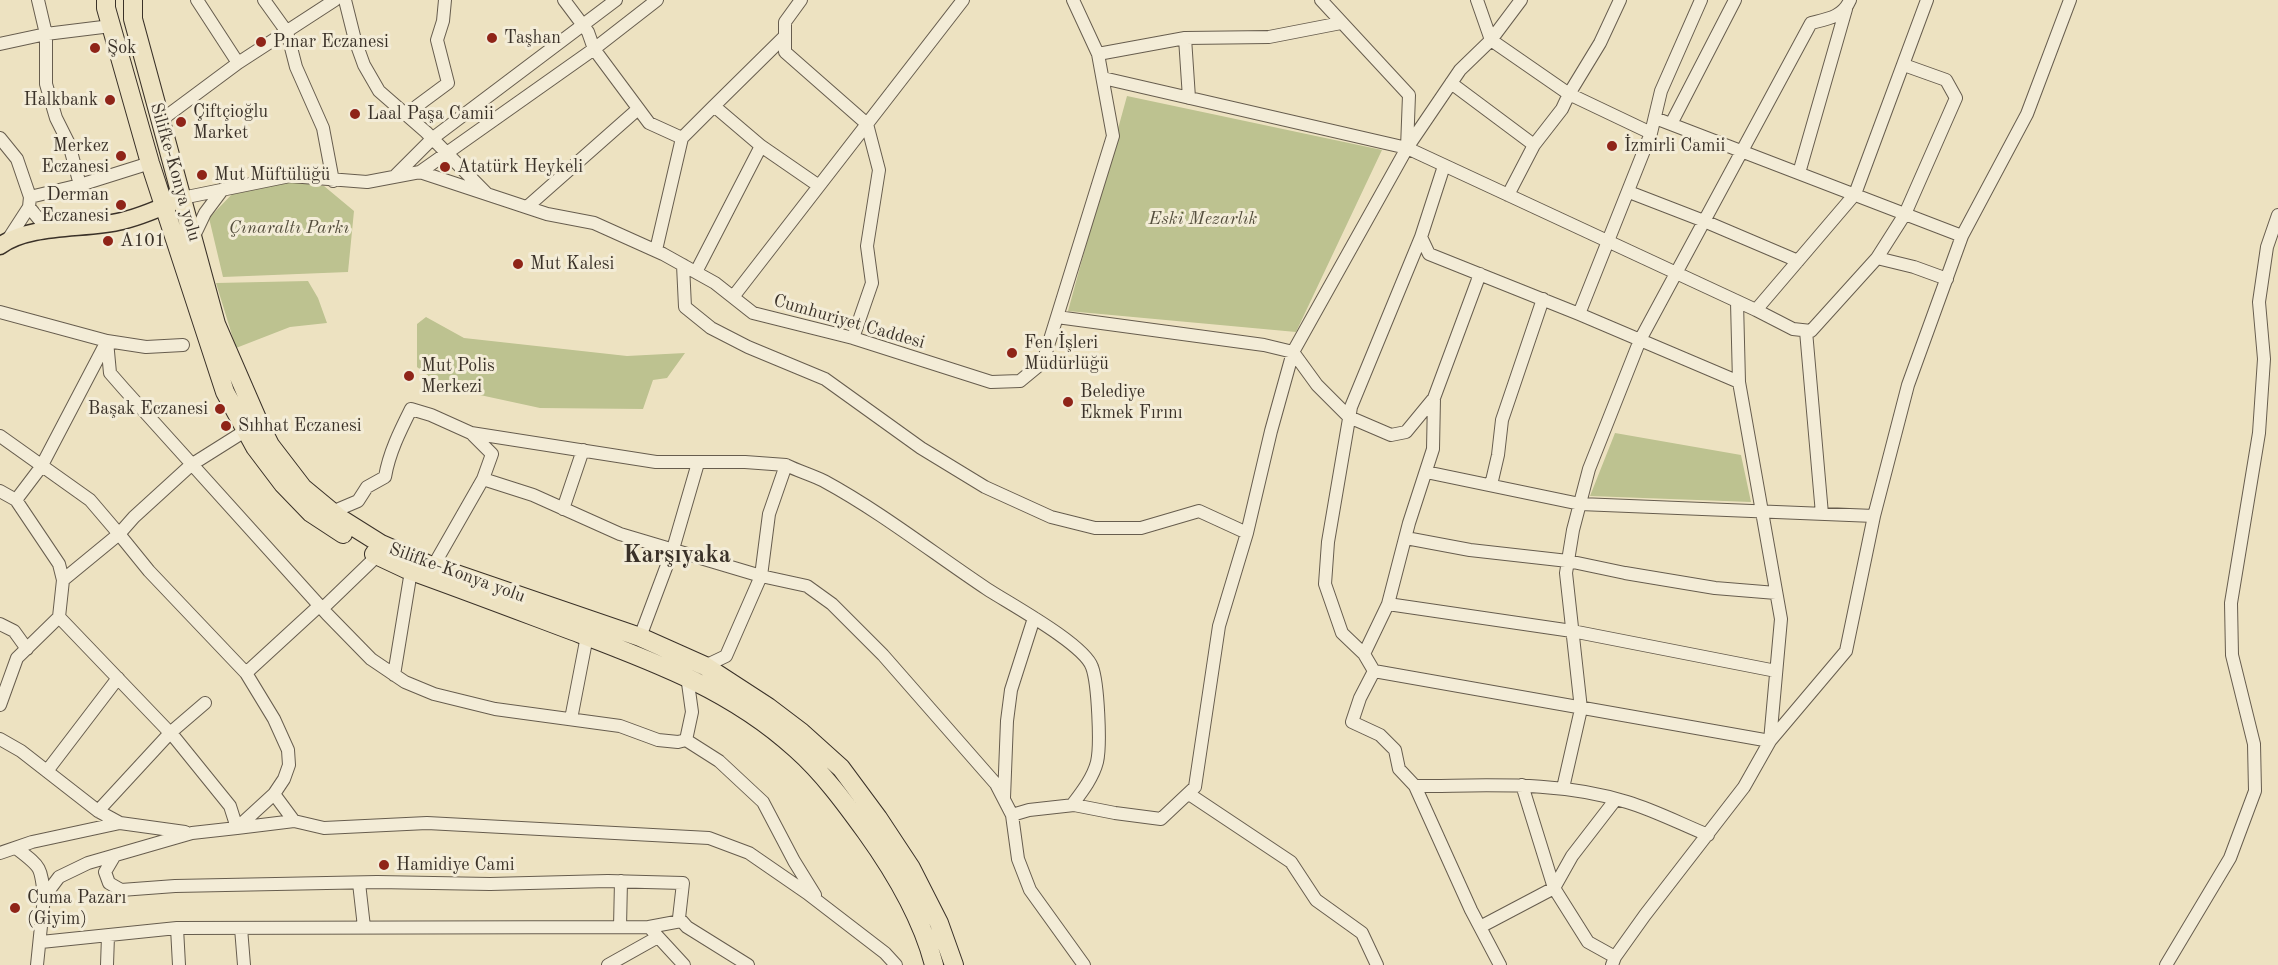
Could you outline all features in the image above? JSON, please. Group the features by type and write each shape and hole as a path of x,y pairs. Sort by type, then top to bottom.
{"highway":[{"name":"Silifke-Konya yolu","path":"105,0 150,163 225,392 245,431 284,484 311,513 377,556 640,637 705,666 801,732 841,768 911,868 939,922 954,965"},
{"name":"Silifke-Konya yolu","path":"133,0 133,19 194,236 216,324 270,444 303,488 332,512 424,571 687,676 721,694 766,724 797,750 841,798 882,854 913,911 934,965"}],"main road":[{"path":"2,247 47,229 76,228 121,221 182,198"},
{"path":"2,247 41,239 76,228"}],"street":[{"path":"38,0 46,34 46,84 56,118 69,144 80,185"},
{"path":"197,0 238,63"},
{"path":"264,0 287,33 296,67 323,128 333,181"},
{"path":"160,121 238,63 335,0"},
{"path":"345,0 364,65 379,91 433,138 487,194"},
{"path":"409,117 417,106 447,83 436,40 443,21 445,0"},
{"path":"564,0 588,32 594,49 649,123 682,138"},
{"path":"394,177 433,138 616,0"},
{"path":"420,172 594,49 657,0"},
{"path":"801,0 785,21 785,52 867,124 879,170 867,246 872,283 854,338"},
{"path":"733,297 963,0"},
{"path":"1073,0 1098,54 1103,78 1407,148 1793,329 1806,331 1811,331 1877,258 1905,214 1956,98 1946,80 1904,65"},
{"path":"1321,0 1408,95 1407,148"},
{"path":"1477,0 1491,40 1569,94 1652,133"},
{"path":"1012,815 1029,810 1072,805 1161,819 1195,787 1219,626 1248,533 1271,431 1293,352 1407,148 1460,70 1491,40 1521,0"},
{"path":"1508,195 1534,145 1562,109 1600,43 1620,0"},
{"path":"1579,314 1652,133 1661,91 1701,0"},
{"path":"1671,124 1735,0"},
{"path":"1756,310 1854,194 1927,0"},
{"path":"1522,785 1554,888 1588,942 1613,961 1644,915 1744,788 1770,741 1846,651 1874,516 1908,385 1962,236 2027,114 2070,0"},
{"path":"1563,788 1581,709 1566,573 1589,469 1640,340 1811,23 1833,17 1848,5"},
{"path":"1799,173 1848,5"},
{"path":"1098,54 1185,38 1269,37 1341,23"},
{"path":"0,44 46,34 111,26"},
{"path":"656,250 682,138 785,36"},
{"path":"1185,38 1189,98"},
{"name":"Cumhuriyet Caddesi","path":"182,198 290,176 367,182 420,172 548,214 594,223 656,250 696,272 715,283 753,313 854,338 991,382 1020,381 1043,362 1113,136 1103,78"},
{"path":"1451,83 1534,145"},
{"path":"714,106 761,146 819,186"},
{"path":"527,207 638,109"},
{"path":"1655,118 1962,236"},
{"path":"0,138 17,159 30,202 47,229"},
{"path":"696,272 761,146"},
{"path":"2,247 30,202 150,163"},
{"path":"1444,166 1421,237 1351,407 1328,542 1325,584 1342,633 1364,654 1374,671 1770,741"},
{"path":"194,236 204,213 223,189"},
{"path":"1629,192 1798,261"},
{"path":"2166,965 2230,858 2255,791 2254,744 2232,655 2231,603 2259,433 2264,359 2259,302 2267,247 2278,215"},
{"path":"1421,237 1429,254 1543,299 1739,382"},
{"path":"1877,258 1914,267 1947,279"},
{"path":"683,265 685,307 711,328 748,347 825,379 921,448 985,488 1051,517 1095,528 1141,528 1199,511 1248,533"},
{"path":"1364,654 1388,604 1433,449 1434,399 1480,274"},
{"path":"1491,485 1498,455 1502,420 1543,299"},
{"path":"1737,302 1739,382 1781,619 1770,741"},
{"path":"0,312 107,341 146,347 183,345"},
{"path":"1057,317 1264,345 1293,352 1317,386 1349,417 1391,435 1407,432 1434,399"},
{"path":"1806,331 1822,514"},
{"path":"107,341 110,373 321,608 371,659 405,682 434,694 495,709 620,726 658,740 678,742 686,740 719,761 763,802 794,861 820,903"},
{"path":"16,500 41,467 107,341"},
{"path":"332,512 358,501 367,487 385,477 398,436 411,409 431,415 471,433 656,462 698,464 745,462 786,465 823,481 851,498 1034,618 1078,650 1092,666 1098,702 1097,762 1086,786 1072,805"},
{"path":"63,580 119,534 134,517 191,465 245,431"},
{"path":"394,675 424,571 483,479 492,454 471,433"},
{"path":"0,436 90,500 149,570 246,673 274,719 288,750 289,765 284,779 274,794 237,828"},
{"path":"563,508 583,450"},
{"path":"640,637 673,549 698,464"},
{"path":"705,666 726,656 761,576 770,514 786,465"},
{"path":"1426,472 1580,504 1874,516"},
{"path":"483,479 532,495 620,534 761,576 807,586 832,604 898,672 996,784 1012,815 1018,860 1030,890 1084,965"},
{"path":"0,491 16,500 59,564 63,580 59,617 17,658 0,705"},
{"path":"1406,538 1470,550 1568,561 1715,588 1776,593"},
{"path":"246,673 377,556"},
{"path":"1388,604 1572,631 1776,671"},
{"path":"59,617 170,733 230,806 237,828"},
{"path":"1004,800 1006,722 1011,690 1034,618"},
{"path":"0,624 14,631 27,649"},
{"path":"571,719 587,636"},
{"path":"1374,671 1360,698 1353,722 1380,735 1395,750 1399,769 1416,786 1480,927 1500,965"},
{"path":"686,740 692,712 687,676"},
{"path":"47,771 117,678"},
{"path":"98,811 170,733 205,704"},
{"path":"0,739 21,751 98,811 120,823 192,833"},
{"path":"1416,786 1522,785 1563,788 1627,802 1708,835"},
{"path":"274,794 294,821"},
{"path":"1189,794 1291,862 1316,900 1362,933 1377,965"},
{"path":"1480,927 1554,888 1572,856 1616,799"},
{"path":"44,897 59,877 88,863 192,833 294,821 324,828 427,823 709,838 749,852 820,903 885,953 896,965"},
{"path":"0,853 120,823"},
{"path":"16,848 42,871 44,897 38,961 26,965"},
{"path":"115,855 105,872 109,883 121,890 175,886 359,883 490,884 621,881 683,883 679,918 681,921 748,965"},
{"path":"620,927 621,881"},
{"path":"359,883 364,927"},
{"path":"608,965 654,932 681,921"},
{"path":"41,942 177,928 620,927 654,932 684,965"},
{"path":"177,928 179,965"},
{"path":"241,928 244,965"},
{"path":"106,965 108,936"}],"green space":[{"name":"Eski Mezarlık","path":"1127,96 1382,150 1296,332 1068,311"},
{"name":"Çınaraltı Parkı","path":"289,182 324,186 354,211 348,272 223,277 209,218 236,190"},
{"path":"308,281 318,298 327,323 290,327 236,348 216,283"},
{"path":"426,317 464,338 627,356 685,353 667,378 653,380 643,409 540,408 443,387 417,367 417,324"},
{"path":"1615,433 1741,455 1751,502 1590,496"}],"place":[{"name":"Taşhan","path":"492,38"},
{"name":"Pınar Eczanesi","path":"261,42"},
{"name":"Şok","path":"95,48"},
{"name":"Halkbank","path":"110,100"},
{"name":"Laal Paşa Camii","path":"355,114"},
{"name":"Çiftçioğlu Market","path":"181,122"},
{"name":"İzmirli Camii","path":"1612,146"},
{"name":"Merkez Eczanesi","path":"121,156"},
{"name":"Atatürk Heykeli","path":"445,167"},
{"name":"Mut Müftülüğü","path":"202,175"},
{"name":"Derman Eczanesi","path":"121,205"},
{"name":"A101","path":"108,241"},
{"name":"Mut Kalesi","path":"518,264"},
{"name":"Fen İşleri Müdürlüğü","path":"1012,353"},
{"name":"Mut Polis Merkezi","path":"409,376"},
{"name":"Belediye Ekmek Fırını","path":"1068,402"},
{"name":"Başak Eczanesi","path":"220,409"},
{"name":"Sıhhat Eczanesi","path":"226,426"},
{"name":"Hamidiye Cami","path":"384,865"},
{"name":"Cuma Pazarı (Giyim)","path":"15,908"}],"district":[{"name":"Karşıyaka","path":"677,556"}]}
